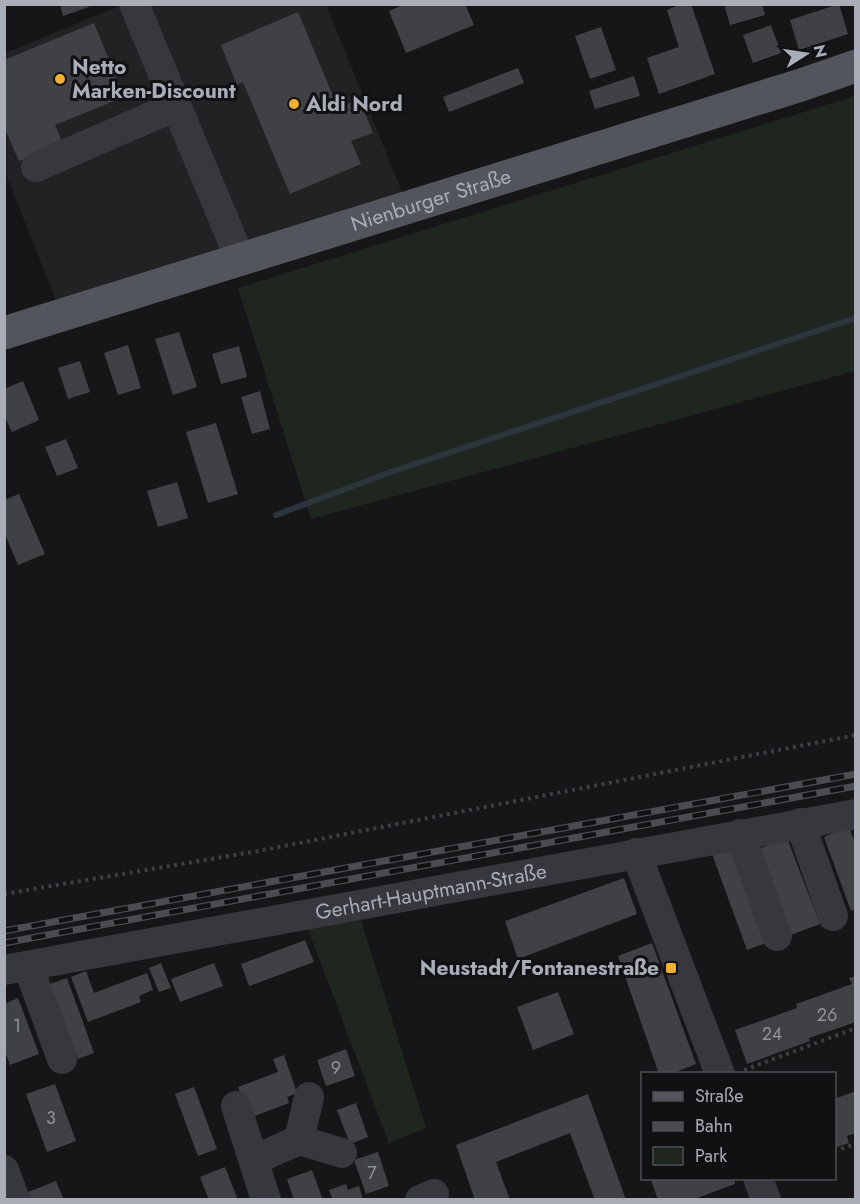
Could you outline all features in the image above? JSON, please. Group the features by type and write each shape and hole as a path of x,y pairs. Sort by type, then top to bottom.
{"main road":[{"name":"Nienburger Straße","path":"4,333 241,261 855,66"}],"street":[{"path":"134,4 241,261"},
{"path":"36,167 176,106"},
{"name":"Gerhart-Hauptmann-Straße","path":"16,968 855,814"},
{"path":"800,823 833,916"},
{"path":"740,834 777,936"},
{"path":"636,853 719,1072"},
{"path":"16,968 62,1059"},
{"path":"298,1140 309,1097"},
{"path":"236,1106 266,1200"},
{"path":"254,1160 298,1140 342,1153"},
{"path":"4,1170 15,1200"},
{"path":"758,1180 766,1200"}],"path":[{"path":"4,894 253,852 855,735"},
{"path":"739,1072 855,1028"},
{"path":"836,1150 855,1144"}],"shaded area":[{"path":"326,4 402,192 221,253 57,303 5,172 5,53 122,5"}],"green space":[{"path":"855,96 855,371 311,519 238,288"},
{"path":"359,914 426,1128 389,1143 306,924"}],"building":[{"path":"60,4 88,4 89,7 63,16"},
{"path":"405,4 465,4 474,25 406,53 389,11"},
{"path":"681,4 691,4 715,74 659,94 647,58 679,47 667,10"},
{"path":"724,4 762,4 765,15 730,25"},
{"path":"839,4 848,34 799,50 790,20"},
{"name":"Aldi Nord","path":"298,12 338,108 359,99 373,133 351,141 361,164 290,194 243,82 237,85 221,45"},
{"name":"Netto Marken-Discount","path":"94,23 124,97 55,125 63,143 19,161 4,127 4,60"},
{"path":"771,25 781,53 753,63 743,35"},
{"path":"601,27 616,70 590,79 575,36"},
{"path":"518,68 524,83 449,112 443,97"},
{"path":"634,76 640,96 595,109 589,91"},
{"path":"179,332 197,387 173,395 155,339"},
{"path":"128,345 141,388 118,395 104,353"},
{"path":"239,346 247,377 221,384 212,354"},
{"path":"80,361 90,392 68,399 58,368"},
{"path":"23,381 39,420 12,432 4,415 4,389"},
{"path":"260,391 270,429 252,434 241,397"},
{"path":"216,423 238,494 208,503 186,432"},
{"path":"66,439 78,468 57,476 45,447"},
{"path":"177,482 188,518 158,527 147,491"},
{"path":"19,494 45,554 18,565 4,532 4,500"},
{"path":"849,827 856,846 856,909 851,911 824,837"},
{"path":"787,838 820,924 788,936 756,850"},
{"path":"730,847 766,943 747,950 712,854"},
{"path":"624,878 637,914 518,959 505,921"},
{"path":"305,940 314,962 249,986 241,964"},
{"path":"652,943 696,1064 676,1072 658,1072 618,956"},
{"path":"161,963 171,988 159,992 149,968"},
{"path":"214,963 223,986 180,1002 171,979"},
{"path":"86,971 94,993 147,973 153,990 139,996 141,1002 88,1022 71,977"},
{"path":"856,976 856,1022 809,1038 810,1041 747,1064 735,1030 797,1008 796,1004 852,984 849,978"},
{"path":"67,978 94,1053 78,1059 50,984"},
{"path":"558,992 574,1034 533,1050 517,1007"},
{"path":"18,998 39,1054 10,1065 4,1049 4,1004"},
{"path":"346,1049 355,1076 326,1086 317,1060"},
{"path":"284,1055 297,1093 287,1097 289,1103 249,1118 238,1087 278,1072 273,1059"},
{"path":"55,1084 76,1141 47,1152 26,1094"},
{"path":"194,1087 217,1149 198,1156 175,1094"},
{"path":"856,1091 856,1133 847,1136 849,1143 836,1147 836,1098"},
{"path":"588,1094 626,1200 595,1200 570,1133 496,1162 510,1200 475,1200 456,1145"},
{"path":"356,1103 368,1137 350,1144 337,1110"},
{"path":"378,1152 389,1186 366,1194 354,1160"},
{"path":"225,1167 238,1200 209,1200 200,1177"},
{"path":"312,1170 323,1200 294,1200 287,1179"},
{"path":"651,1180 734,1180 735,1184 692,1200 658,1200"},
{"path":"56,1181 64,1200 31,1200 28,1192"},
{"path":"346,1184 348,1190 359,1186 363,1200 333,1200 329,1190"}],"waterway":[{"path":"276,515 391,472 856,318"}],"railway":[{"path":"4,931 856,774"},
{"path":"4,943 856,786"}],"place":[{"name":"Netto Marken-Discount","path":"60,79"},
{"name":"Aldi Nord","path":"294,104"},
{"name":"Neustadt/Fontanestraße","path":"671,968"}]}
